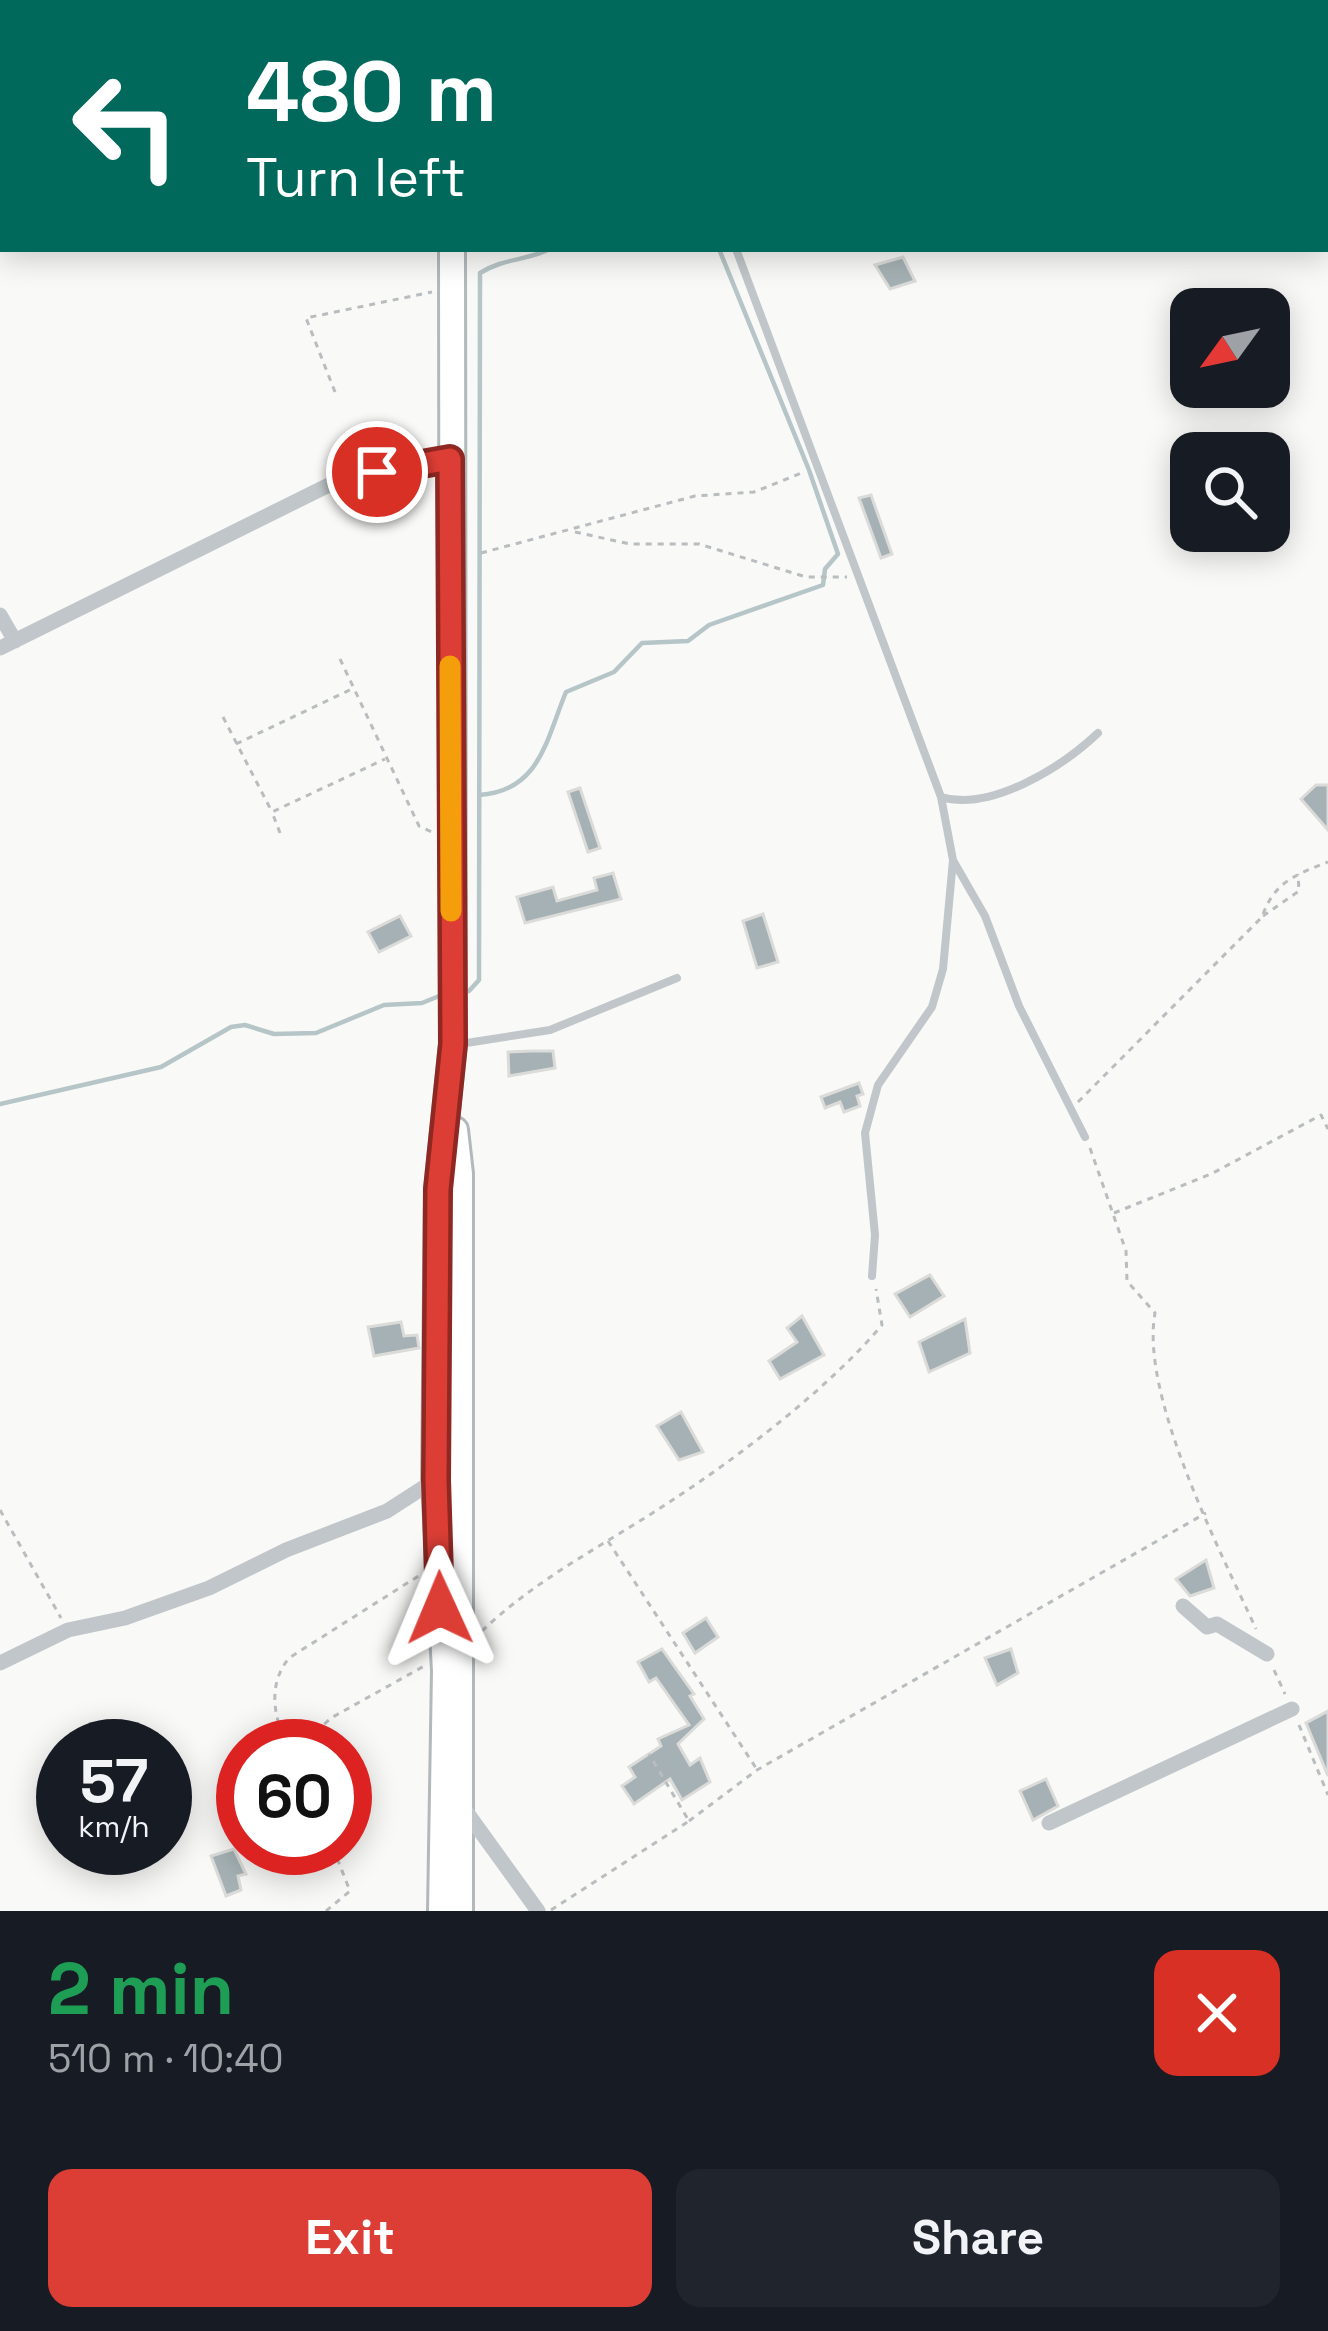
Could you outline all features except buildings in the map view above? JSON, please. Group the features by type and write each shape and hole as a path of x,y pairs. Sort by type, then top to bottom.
{"main road":[{"path":"452,252 453,1044 438,1189 436,1480 438,1573 453,1655"},
{"path":"441,1911 450,1799 460,1174 451,1092"},
{"path":"450,1799 460,1911"}],"street":[{"path":"0,615 8,645 341,479 450,459"},
{"path":"0,1663 68,1630 125,1618 209,1588 286,1550 387,1510 436,1480"},
{"path":"1183,1606 1207,1627 1217,1624 1267,1654"},
{"path":"1049,1823 1292,1709"},
{"path":"450,1799 538,1911"}],"lane":[{"path":"737,252 940,797 953,860 943,969 932,1006 878,1085 865,1133 874,1235 872,1276"},
{"path":"940,797 961,803 999,792 1047,770 1098,733"},
{"path":"953,860 985,916 1019,1006 1085,1137"},
{"path":"453,1044 550,1030 676,978"}],"path":[{"path":"335,392 306,318 451,287"},
{"path":"482,554 694,496 754,492 818,467"},
{"path":"574,531 630,544 699,544 806,577 858,577"},
{"path":"340,659 419,826 450,841"},
{"path":"236,744 353,688"},
{"path":"223,717 280,833"},
{"path":"272,812 386,758"},
{"path":"1262,917 1268,896 1298,874 1328,862"},
{"path":"1071,1109 1262,917 1299,891 1298,874"},
{"path":"1112,1214 1213,1173 1321,1115 1328,1129"},
{"path":"1085,1137 1126,1250 1127,1281 1155,1313 1150,1340 1158,1381 1206,1513 1328,1795"},
{"path":"330,1719 453,1655 489,1623 734,1458 858,1354 882,1325 872,1276"},
{"path":"0,1510 68,1630"},
{"path":"550,1911 689,1821 757,1770 1206,1513"},
{"path":"608,1540 757,1770"},
{"path":"275,1719 272,1712 281,1667 289,1658 425,1571 438,1573"},
{"path":"649,1754 689,1821"},
{"path":"326,1911 350,1891 344,1875"}],"waterway":[{"path":"462,992 479,980 480,273 542,252"},
{"path":"479,795 516,784 528,773 546,745 566,692 614,672 642,643 688,641 709,625 823,585 825,569 838,554 720,252"},
{"path":"0,1104 161,1067 231,1027 245,1025 274,1034 316,1033 384,1005 422,1003 444,994"}],"slow traffic":[{"path":"450,666 451,911"}],"route":[{"path":"377,472 450,459 453,1044 438,1189 440,1608"}]}
